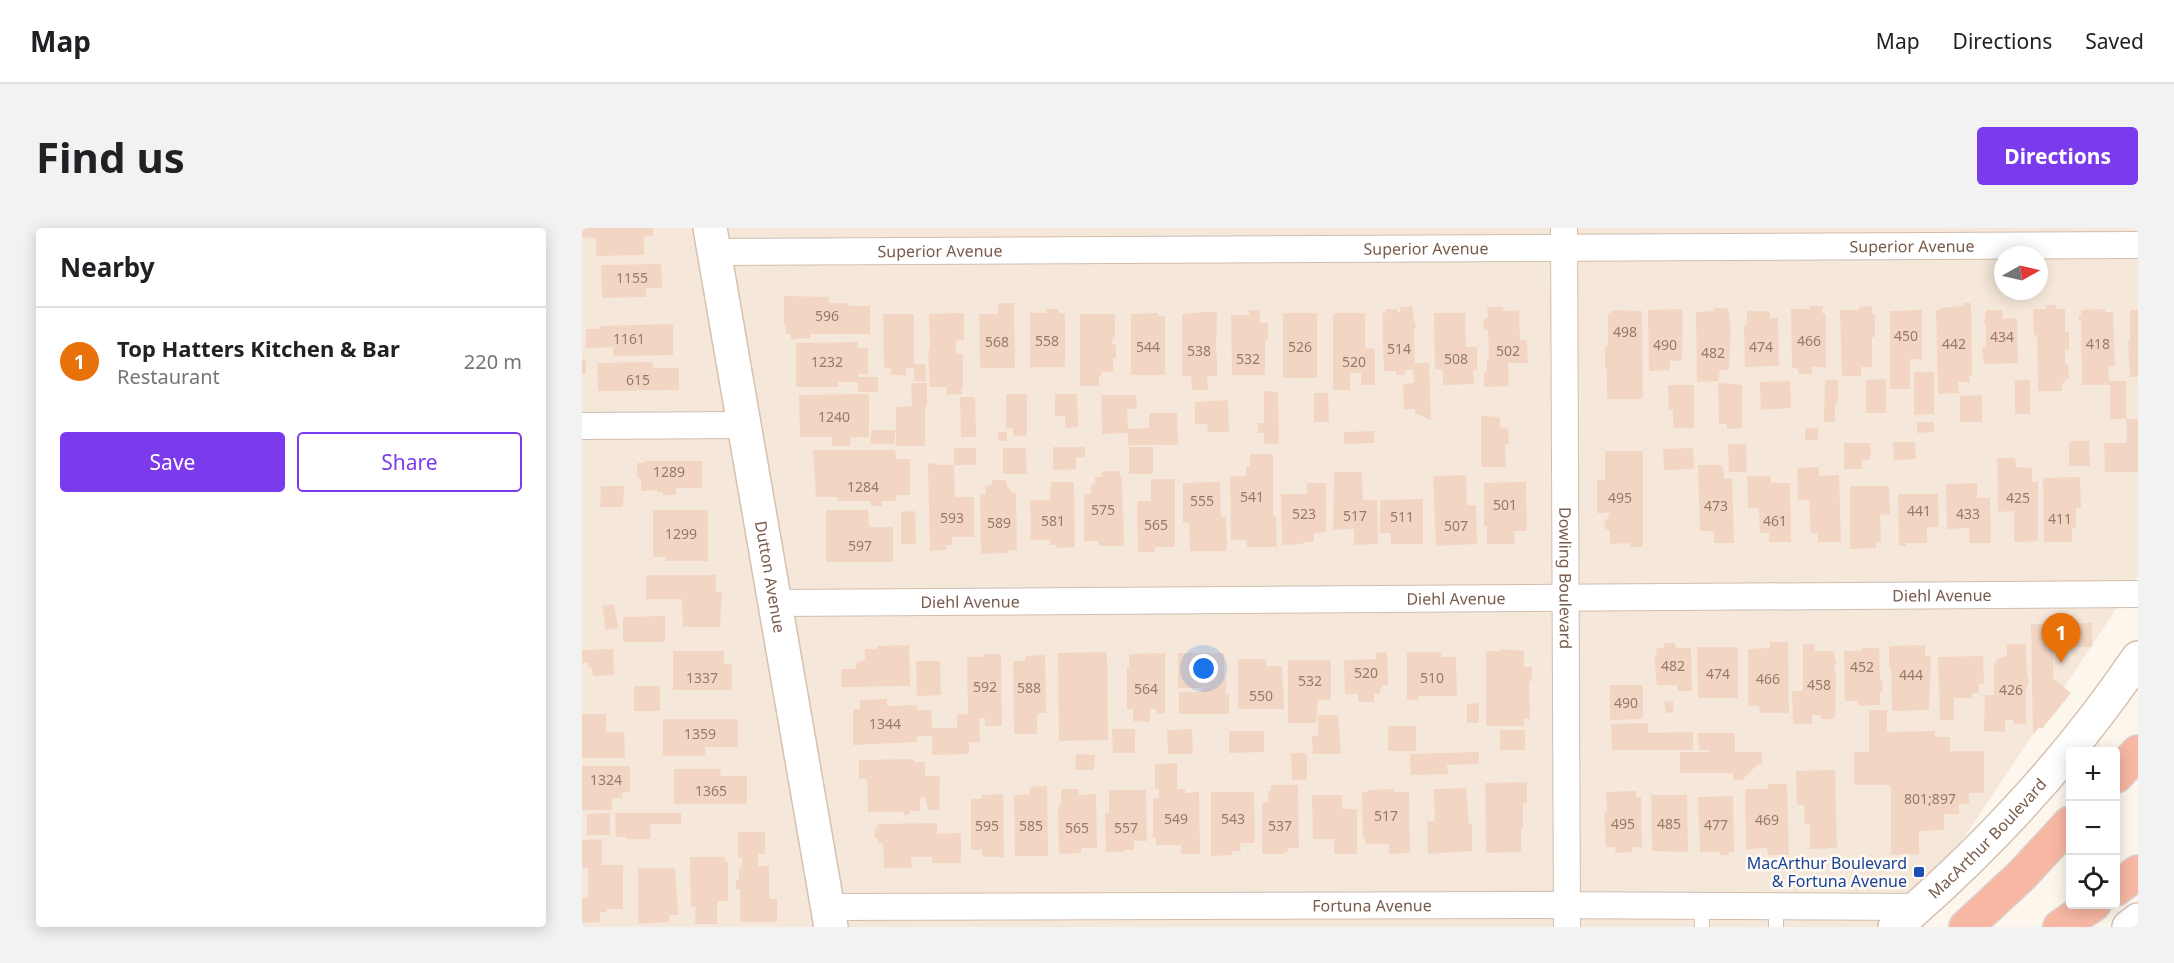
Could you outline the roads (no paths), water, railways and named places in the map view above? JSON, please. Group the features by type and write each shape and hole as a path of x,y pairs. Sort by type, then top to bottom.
{"highway":[{"path":"2120,771 2138,752"},
{"path":"1966,927 2022,875 2066,828"},
{"path":"2120,885 2138,872"},
{"path":"2060,927 2087,909"}],"street":[{"name":"Superior Avenue","path":"712,240 1564,238 2138,245"},
{"name":"Dowling Boulevard","path":"1564,238 1567,916"},
{"name":"Dutton Avenue","path":"712,240 829,917"},
{"path":"582,426 744,425"},
{"name":"Diehl Avenue","path":"774,603 2138,594"},
{"name":"MacArthur Boulevard","path":"1906,917 1955,873 2032,792 2093,719 2138,658"},
{"name":"Fortuna Avenue","path":"829,917 1906,917"},
{"path":"2129,927 2138,920"}],"place":[{"name":"Top Hatters Kitchen & Bar","path":"2061,663"},
{"name":"MacArthur Boulevard & Fortuna Avenue","path":"1919,872"}]}
